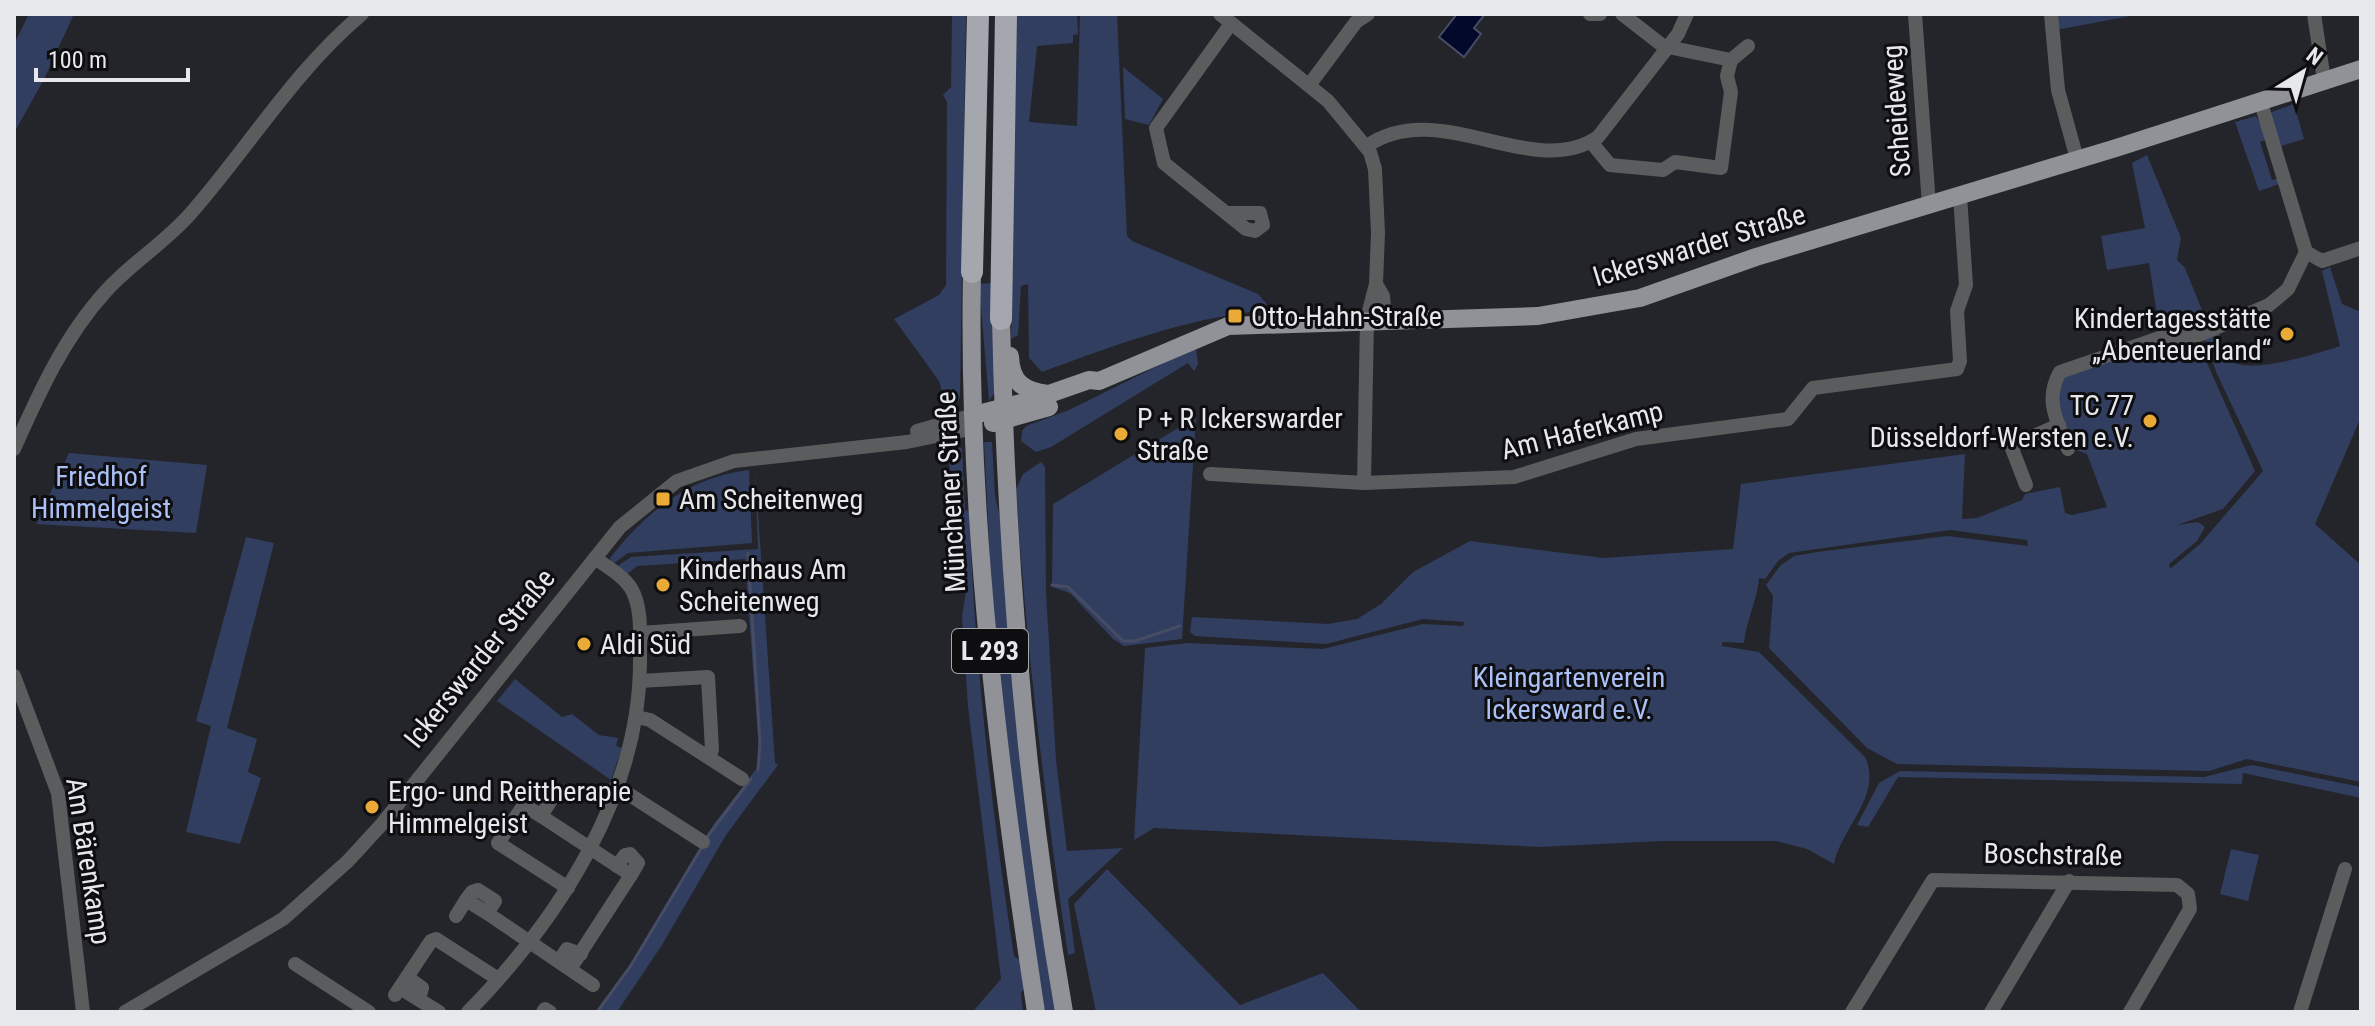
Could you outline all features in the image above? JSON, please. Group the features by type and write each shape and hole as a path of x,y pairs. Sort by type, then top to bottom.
{"highway":[{"name":"Münchener Straße","path":"972,272 978,14"},
{"name":"Münchener Straße","path":"1001,319 1006,14"}],"main road":[{"name":"Ickerswarder Straße","path":"1003,415 1089,380 1099,381 1228,326 1538,316 1640,298 1756,257 2361,69"},
{"name":"Münchener Straße","path":"972,272 975,421 999,746 1036,1012"},
{"name":"Münchener Straße","path":"1001,319 1008,529 1029,763 1064,1012"},
{"path":"1001,319 1007,333 1014,378 1026,389 1050,394"},
{"name":"Ickerswarder Straße","path":"975,421 1094,389 1099,381"}],"street":[{"path":"14,449 64,348 106,291 189,215 298,78 324,48 362,14"},
{"path":"1310,84 1356,22 1368,14"},
{"path":"1590,14 1600,14"},
{"path":"1622,14 1668,48 1731,60"},
{"path":"1367,146 1391,133 1424,129 1554,151 1591,142 1668,48 1687,14"},
{"name":"Scheideweg","path":"1915,14 1929,205"},
{"path":"2051,14 2058,90 2077,159"},
{"path":"2314,14 2324,80"},
{"path":"1227,213 1164,163 1156,128 1225,20 1310,84 1345,118 1367,146 1375,169 1376,284 1383,296 1376,319 1364,483"},
{"path":"1591,142 1610,165 1663,170 1675,162 1721,168 1731,92 1727,76 1731,60 1748,46"},
{"path":"2068,449 2050,402 2052,387 2060,372 2159,338 2199,335 2269,305 2288,289 2306,252 2260,100"},
{"name":"Am Haferkamp","path":"1210,474 1364,483 1514,477 1636,439 1788,419 1813,388 1957,369 1960,361 1957,311 1966,285 1960,196"},
{"path":"2306,252 2322,261 2361,248"},
{"name":"Ickerswarder Straße","path":"125,1012 257,938 348,861 382,824 627,518 695,472 734,461 907,442 975,421"},
{"path":"2026,485 2011,446 2059,425"},
{"path":"468,1012 529,941 568,888 590,848 616,786 637,717 640,633 633,591 595,558"},
{"path":"640,633 740,626"},
{"name":"Am Bärenkamp","path":"14,676 58,793 83,1012"},
{"path":"640,681 708,677 712,736 712,750 708,757"},
{"path":"637,717 650,720 742,779"},
{"path":"690,744 695,737 712,736"},
{"path":"616,786 703,842"},
{"path":"565,965 567,949 581,954 631,875 524,805 498,843 568,888"},
{"path":"2300,1012 2345,869"},
{"name":"Boschstraße","path":"1852,1012 1933,880 2167,882 2181,886 2189,896 2188,914 2130,1012"},
{"path":"1991,1012 2069,881"},
{"path":"456,916 466,900 593,985"},
{"path":"439,1012 401,987 431,941 436,939 498,979"},
{"path":"295,964 369,1012"},
{"path":"543,1012 545,1009 550,1012"}],"green space":[{"path":"29,14 74,14 43,81 14,133 14,44"},
{"path":"952,14 966,14 960,397 951,416 938,421 945,401 939,381 894,319 939,295 946,285 947,102 943,95 951,87"},
{"path":"1015,14 1077,14 1078,34 1073,35 1073,43 1037,46 1029,122 1077,126 1080,14 1117,14 1127,236 1132,241 1258,294 1267,304 1262,311 1178,327 1042,372 1029,358 1028,284 1021,286 1018,335 1011,339"},
{"path":"2055,14 2141,14 2056,30"},
{"path":"1123,67 1163,99 1149,125 1125,119"},
{"path":"2294,104 2304,139 2278,147 2269,113"},
{"path":"2256,116 2268,139 2260,142 2272,180 2280,178 2282,183 2259,191 2235,122"},
{"path":"2147,155 2181,238 2177,260 2185,268 2208,325 2192,332 2182,328 2160,334 2149,263 2107,270 2101,236 2145,228 2132,163"},
{"name":"Kleingartenverein Ickersward e.V.","path":"2330,267 2342,304 2361,312 2361,417 2315,524 2361,565 2361,782 2247,759 2209,771 1897,764 1867,748 1769,648 1773,596 1766,585 1780,566 1794,556 1817,552 1947,536 2028,546 2027,540 1950,530 1789,553 1778,561 1765,579 1759,578 1744,643 1722,642 1722,646 1759,652 1865,757 1869,785 1834,864 1807,849 1776,841 1661,841 1539,847 1154,828 1134,840 1145,648 1187,643 1323,649 1423,624 1463,626 1464,622 1423,619 1326,644 1195,636 1190,632 1192,617 1328,624 1357,619 1381,604 1413,572 1470,541 1603,558 1733,549 1741,484 1965,454 1962,519 1977,518 2022,500 2025,494 2060,487 2065,513 2072,515 2107,507 2087,454 2073,449 2056,406 2065,371 2109,354 2186,339 2196,348 2200,347 2255,471 2223,509 2177,525 2198,522 2205,527 2197,541 2169,564 2170,569 2200,544 2263,471 2217,374 2204,337 2218,332 2232,361 2254,366 2340,346 2322,271"},
{"path":"992,283 995,392 989,401 979,284"},
{"path":"1196,347 1198,364 1194,371 1188,363 1051,447 1036,452 1021,441 1026,426 1069,410"},
{"path":"1196,417 1182,639 1124,646 1113,639 1070,593 1052,587 1053,504"},
{"path":"984,442 992,442 995,496 1000,517 1058,1012 1043,1012 1033,953 993,618"},
{"path":"948,449 962,449 965,510 969,511 975,622 991,790 1014,956 1020,960 1025,987 1021,993 1023,1012 976,1012 975,1009 1001,979 968,706 962,616 966,592 953,509"},
{"name":"Friedhof Himmelgeist","path":"69,453 207,465 196,533 36,524"},
{"path":"1041,462 1045,467 1046,592 1056,760 1067,851 1123,848 1068,899 1075,953 1068,955 1037,723 1016,489 1023,474"},
{"path":"755,468 775,763 778,765 726,835 662,945 617,1012 596,1012 629,966 714,824 760,764 745,559 637,566 626,575 616,567 631,557 758,549"},
{"path":"749,470 752,543 628,553 613,564 610,558 624,541 670,499 707,480"},
{"path":"246,537 274,543 227,728 257,739 248,772 261,778 240,844 186,832 211,726 196,721"},
{"path":"515,679 562,717 572,714 599,735 618,738 616,746 622,748 611,780 497,701"},
{"path":"2252,765 2361,787 2361,798 2243,773 2242,784 1898,777 1868,827 1857,825 1879,783 1900,771 2204,777"},
{"path":"2231,849 2259,855 2248,901 2220,894"},
{"path":"1107,869 1240,1005 1323,973 1361,1012 1096,1012 1074,904"}],"shaded area":[{"path":"1457,14 1485,14 1474,28 1481,34 1464,57 1439,37"}],"waterway":[{"path":"748,553 760,742 758,770"},
{"path":"1052,585 1068,587 1123,641 1135,641 1180,626"},
{"path":"707,837 751,779"},
{"path":"597,1012 630,967 702,847"}],"place":[{"name":"Otto-Hahn-Straße","path":"1235,316"},
{"name":"Kindertagesstätte „Abenteuerland“","path":"2287,334"},
{"name":"TC 77 Düsseldorf-Wersten e.V.","path":"2150,421"},
{"name":"P + R Ickerswarder Straße","path":"1121,434"},
{"name":"Am Scheitenweg","path":"663,499"},
{"name":"Kinderhaus Am Scheitenweg","path":"663,585"},
{"name":"Aldi Süd","path":"584,644"},
{"name":"Ergo- und Reittherapie Himmelgeist","path":"372,807"}]}
